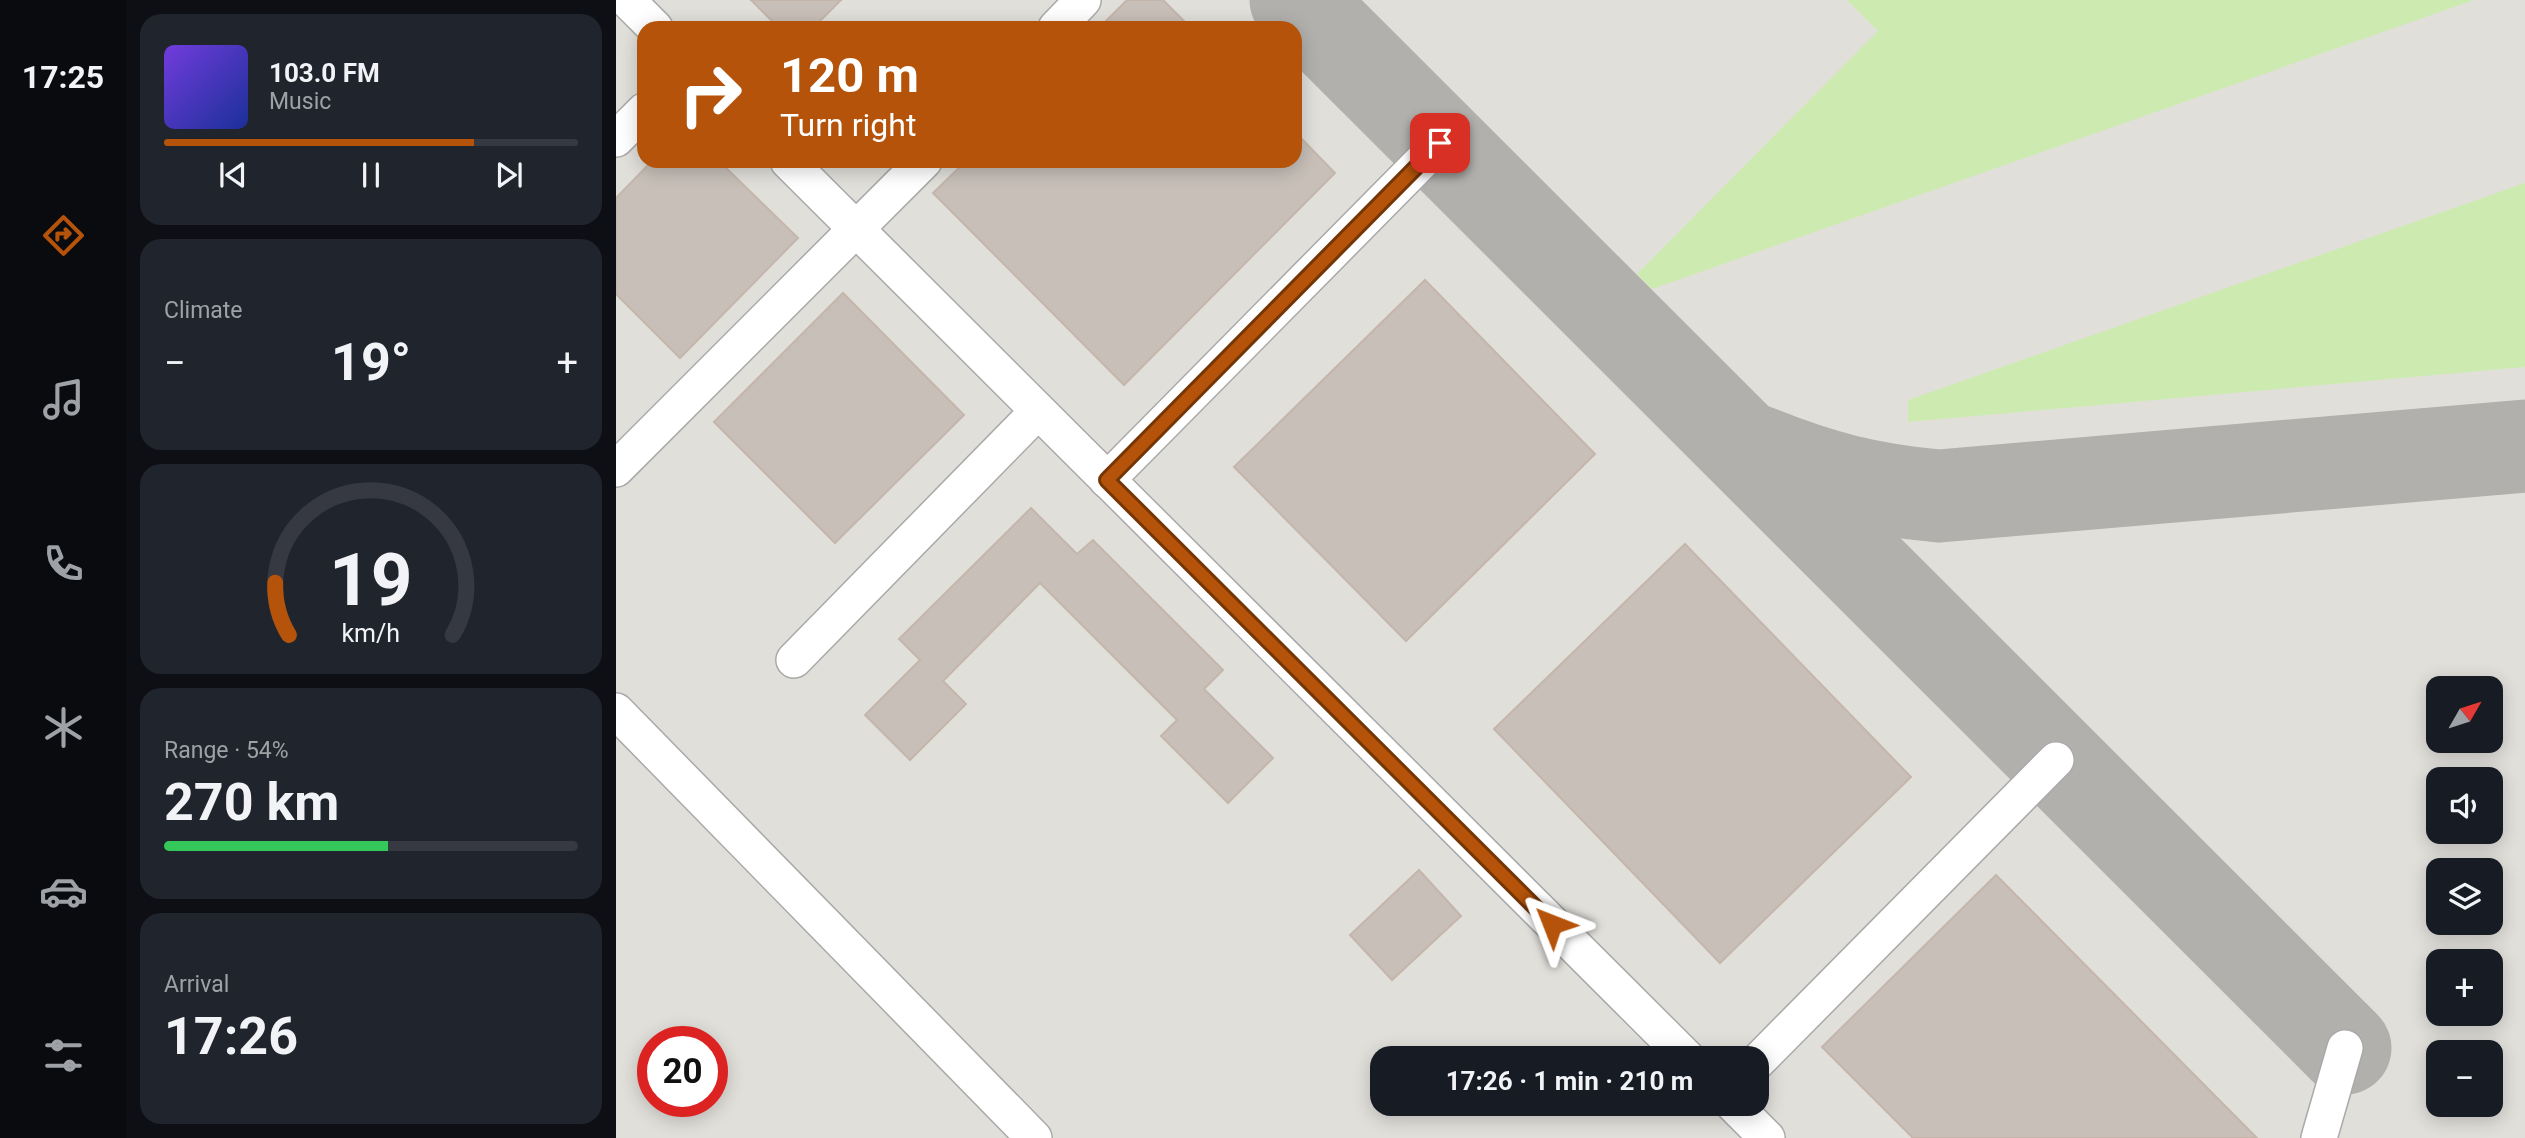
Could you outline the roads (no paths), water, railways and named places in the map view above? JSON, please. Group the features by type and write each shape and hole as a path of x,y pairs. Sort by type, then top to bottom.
{"lane":[{"path":"626,0 648,21"},
{"path":"1063,21 1083,0"},
{"path":"616,139 637,118"},
{"path":"1107,480 1440,143"},
{"path":"795,168 1675,1046"},
{"path":"616,468 917,168"},
{"path":"794,660 1038,411"},
{"path":"616,711 1019,1133"},
{"path":"1769,1050 2056,760"},
{"path":"2319,1138 2345,1048"},
{"path":"1746,1116 1767,1138"}]}
